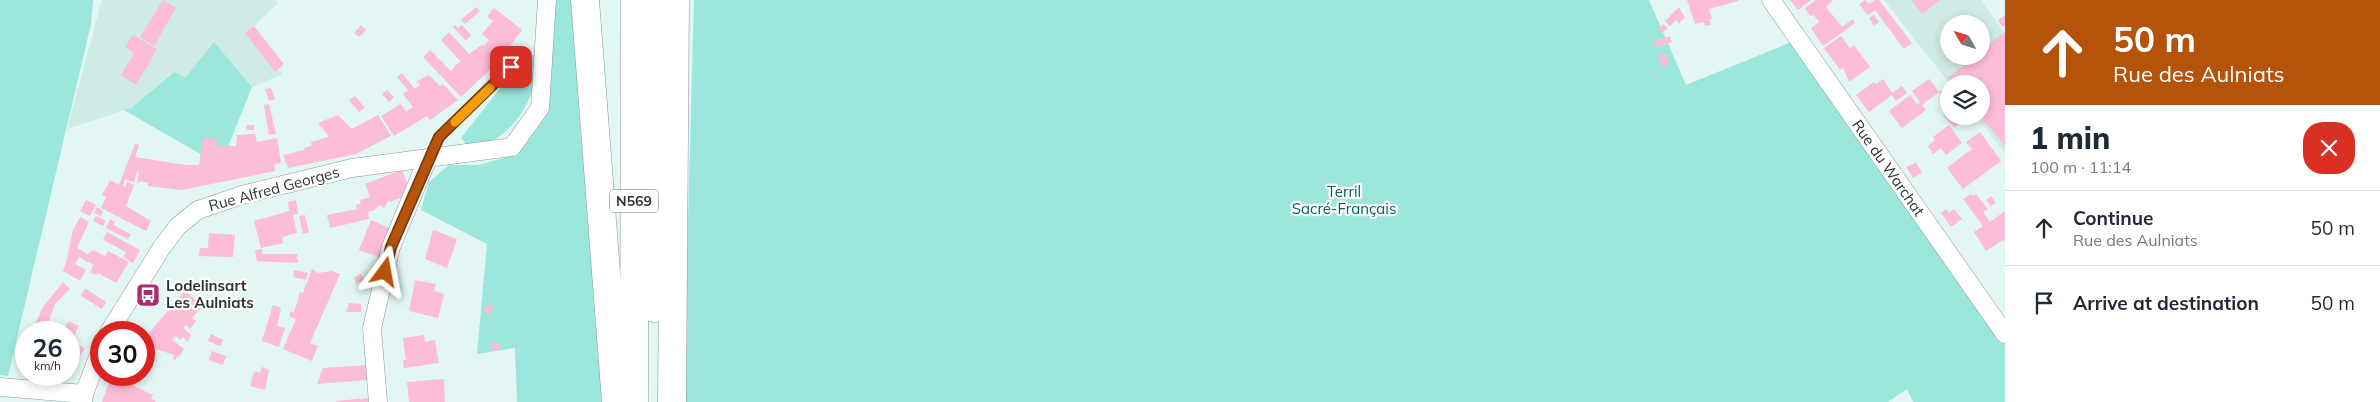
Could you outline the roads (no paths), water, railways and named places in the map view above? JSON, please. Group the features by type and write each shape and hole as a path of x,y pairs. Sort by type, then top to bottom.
{"highway":[{"path":"585,0 616,402"},
{"name":"N569","path":"634,402 635,0"},
{"name":"N569","path":"654,402 655,0"},
{"path":"672,402 674,0"}],"street":[{"name":"Rue Alfred Georges","path":"116,321 162,247 178,226 198,210 242,195 352,168 512,147 540,108 547,0"},
{"name":"Rue du Warchat","path":"1772,0 2005,334"},
{"path":"378,402 372,328 391,247 428,158"},
{"path":"0,387 84,398 90,381"}],"lane":[{"path":"428,158 439,137 523,55"}],"place":[{"name":"Lodelinsart Les Aulniats","path":"148,295"}],"park label":[{"name":"Terril Sacré-Français","path":"1344,200"}]}
